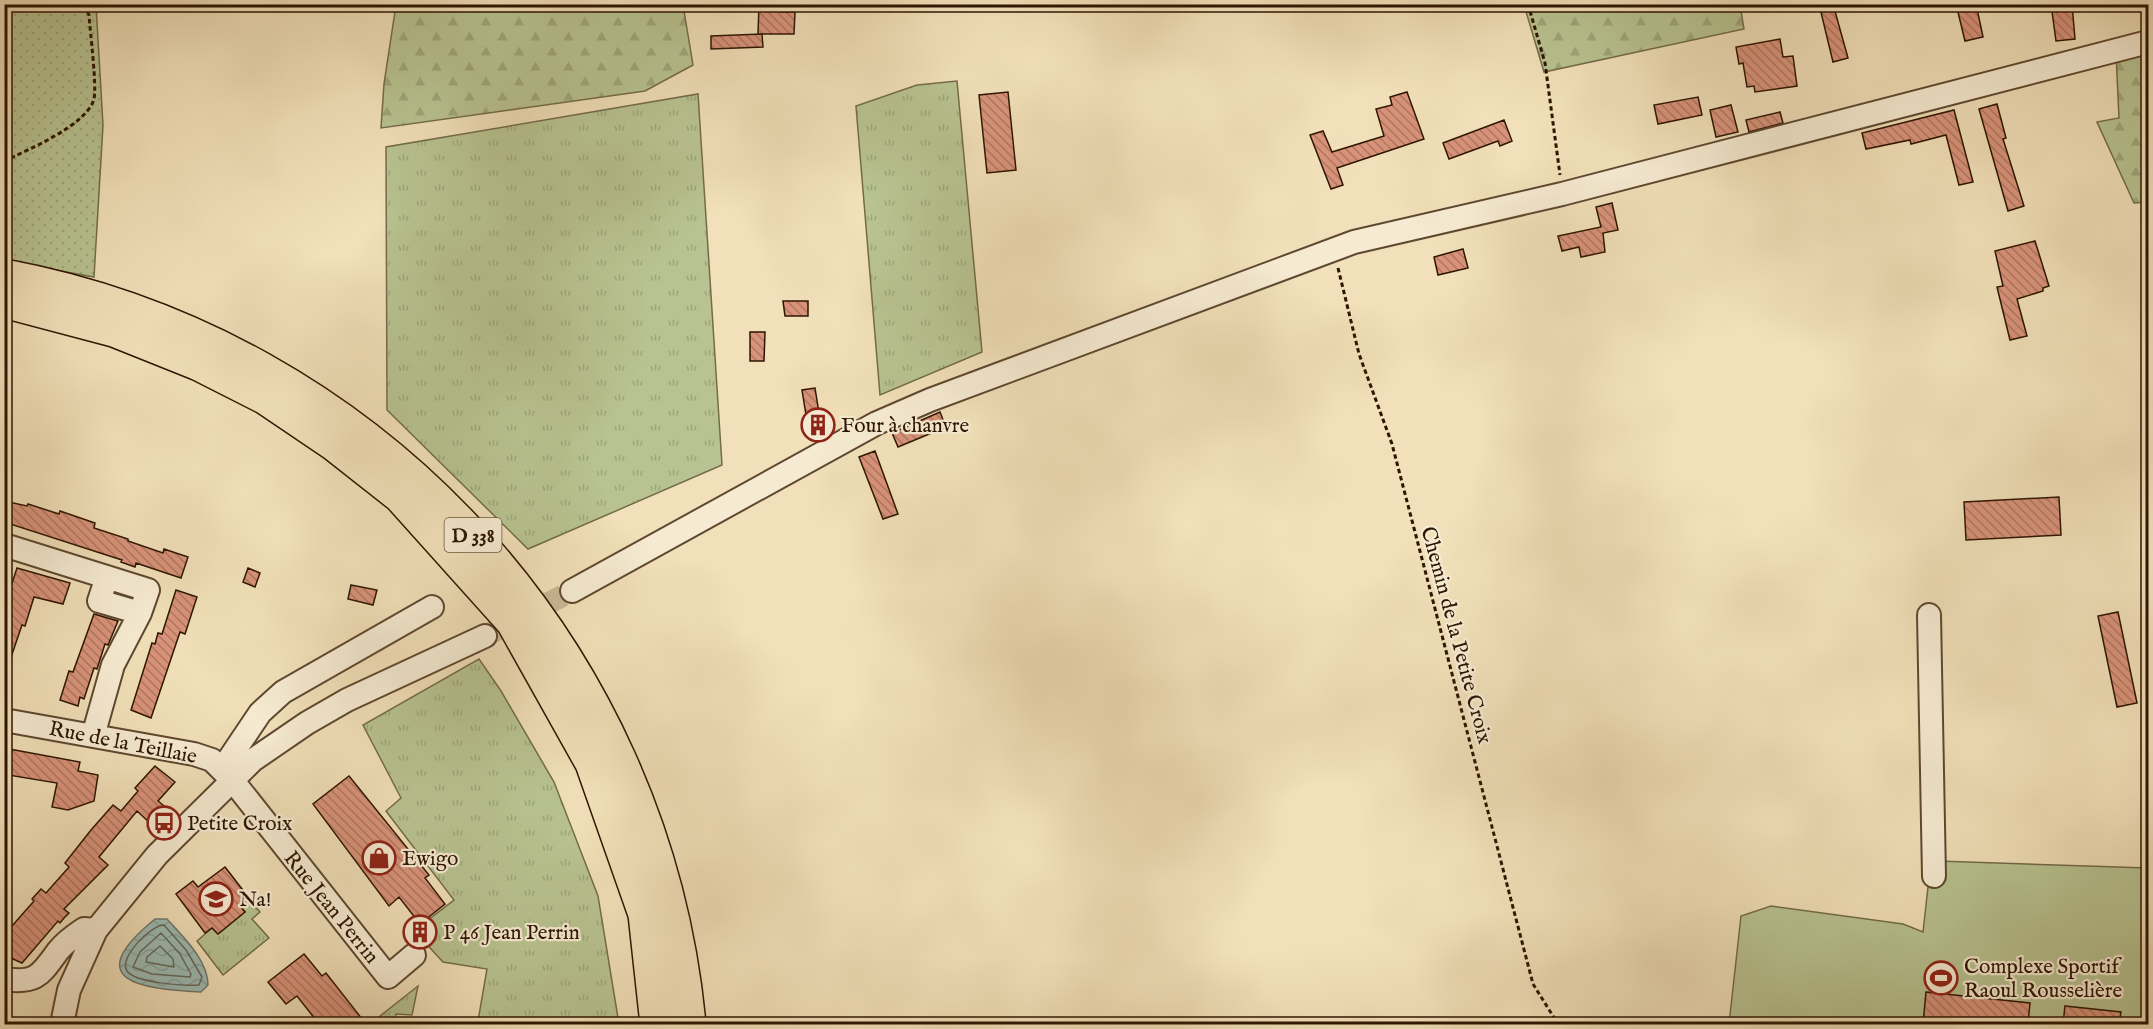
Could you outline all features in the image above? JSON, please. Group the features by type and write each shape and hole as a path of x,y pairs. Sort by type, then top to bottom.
{"highway":[{"name":"D 338","path":"4,276 70,291 168,323 261,367 310,397 382,449 419,480 483,544 577,676 624,768 646,824 672,912 680,949 689,1024"},
{"name":"D 338","path":"4,301 114,330 199,364 266,398 334,444 400,496 513,621 592,764 645,914 657,1024"}],"street":[{"path":"572,591 877,423 930,400 1354,242 1562,194 2148,42"},
{"path":"4,545 148,590 140,613 113,665 93,736"},
{"path":"62,1024 69,990 96,930 157,855 228,775 260,713 282,692 432,607"},
{"path":"1929,615 1934,876"},
{"path":"228,775 306,723 347,700 485,636"},
{"name":"Rue de la Teillaie","path":"4,720 194,754 212,760 228,775"},
{"name":"Rue Jean Perrin","path":"228,775 388,977 414,955"},
{"path":"4,979 17,981 39,977 70,939 84,929 96,930"}],"path":[{"path":"4,161 31,149 83,118 94,99 89,15 84,4"},
{"path":"1528,4 1545,63 1562,194"},
{"name":"Chemin de la Petite Croix","path":"1333,250 1359,354 1392,444 1533,984 1558,1024"}],"green space":[{"path":"4,5 96,5 103,125 94,277 5,261"},
{"path":"396,5 683,5 693,65 645,91 381,128 384,84"},
{"path":"1524,5 1740,5 1744,29 1544,72"},
{"path":"2148,46 2148,202 2134,203 2097,122 2119,118 2116,54"},
{"path":"957,81 982,352 880,395 856,106 917,85"},
{"path":"698,94 722,465 528,549 387,410 386,147"},
{"path":"479,659 501,691 554,782 598,896 619,1024 492,1024 478,1021 487,969 443,962 420,937 424,934 419,927 454,900 386,811 401,798 363,725"},
{"name":"Complexe Sportif Raoul Rousselière","path":"1938,861 2148,868 2148,1024 1729,1024 1741,916 1771,906 1903,924 1923,932 1930,869"},
{"path":"249,899 260,912 252,919 269,938 223,975 197,941 212,928 218,934 245,912 240,906"},
{"path":"418,986 412,1015 396,1014 395,1024 370,1024"}],"water":[{"path":"155,919 167,919 199,958 207,976 208,985 201,992 178,991 140,984 127,978 120,969 122,956 133,940"}],"building":[{"path":"759,4 781,4 781,12 795,12 794,34 758,34"},
{"path":"1819,4 1833,4 1848,58 1833,62"},
{"path":"1956,4 1976,4 1983,37 1965,41"},
{"path":"2051,4 2072,4 2075,39 2056,41"},
{"path":"762,34 763,47 711,49 711,36"},
{"path":"1780,39 1783,57 1793,56 1797,86 1755,92 1754,86 1747,87 1743,63 1739,64 1736,47"},
{"path":"1008,92 1016,170 987,173 979,95"},
{"path":"1407,92 1424,139 1337,168 1343,185 1331,189 1310,135 1323,131 1332,152 1384,136 1376,109 1392,105 1390,97"},
{"path":"1698,97 1702,115 1658,124 1654,105"},
{"path":"1997,104 2006,138 2003,139 2024,206 2008,211 1979,109"},
{"path":"1731,105 1738,132 1716,137 1710,110"},
{"path":"1954,110 1973,182 1959,185 1946,135 1911,144 1910,140 1866,149 1862,133"},
{"path":"1780,112 1783,123 1749,132 1746,120"},
{"path":"1504,120 1512,141 1500,146 1498,141 1449,159 1443,143"},
{"path":"1612,203 1618,230 1603,233 1605,252 1581,257 1579,247 1562,251 1558,236 1601,227 1596,207"},
{"path":"2035,241 2049,286 2043,288 2043,291 2017,299 2027,336 2010,340 1997,287 2003,286 1995,251"},
{"path":"1463,249 1468,268 1438,275 1434,257"},
{"path":"783,301 808,301 808,316 785,316"},
{"path":"750,332 765,332 764,361 750,361"},
{"path":"815,388 819,413 806,415 802,390"},
{"path":"940,412 946,427 898,447 892,433"},
{"path":"875,451 898,514 883,519 859,457"},
{"path":"2059,497 2061,535 1966,540 1964,502"},
{"path":"4,501 27,506 28,504 59,514 60,511 95,523 94,528 128,539 128,541 163,553 164,549 188,557 181,578 136,563 135,567 121,562 122,560 4,522"},
{"path":"17,568 70,583 63,604 34,597 25,626 22,625 7,669 4,669 4,608"},
{"path":"248,568 260,573 255,587 243,582"},
{"path":"351,585 377,590 373,605 348,599"},
{"path":"176,590 197,597 185,634 180,632 151,718 131,710 152,643 155,644 158,633 162,634"},
{"path":"2118,612 2137,703 2117,707 2098,616"},
{"path":"94,614 118,621 108,645 105,644 97,669 94,668 84,699 80,697 78,706 60,700 69,671 73,672"},
{"path":"4,748 80,762 78,771 98,775 94,801 68,810 52,807 57,783 8,775 9,770 4,769"},
{"path":"155,766 175,782 158,801 168,809 156,822 154,820 151,824 137,811 99,857 108,865 64,909 69,913 60,923 58,921 22,963 4,955 4,935 34,901 32,899 41,889 46,893 69,867 65,863 91,830 113,805 121,811 138,791 135,788"},
{"path":"349,776 429,875 425,878 445,904 420,924 399,897 389,906 313,804"},
{"path":"225,867 249,898 240,906 245,912 218,934 212,928 205,933 176,894 193,881 198,887"},
{"path":"304,954 322,976 326,973 366,1024 319,1024 297,996 286,1004 268,982"},
{"path":"1926,992 2030,1003 2028,1024 1923,1024"},
{"path":"2065,1006 2121,1012 2119,1024 2063,1024"}],"tunnel":[{"path":"485,636 572,591"}],"place":[{"name":"Four à chanvre","path":"818,425"},
{"name":"Petite Croix","path":"164,823"},
{"name":"Ewigo","path":"379,858"},
{"name":"Na!","path":"216,899"},
{"name":"P 46 Jean Perrin","path":"420,932"},
{"name":"Complexe Sportif Raoul Rousselière","path":"1941,978"}]}
